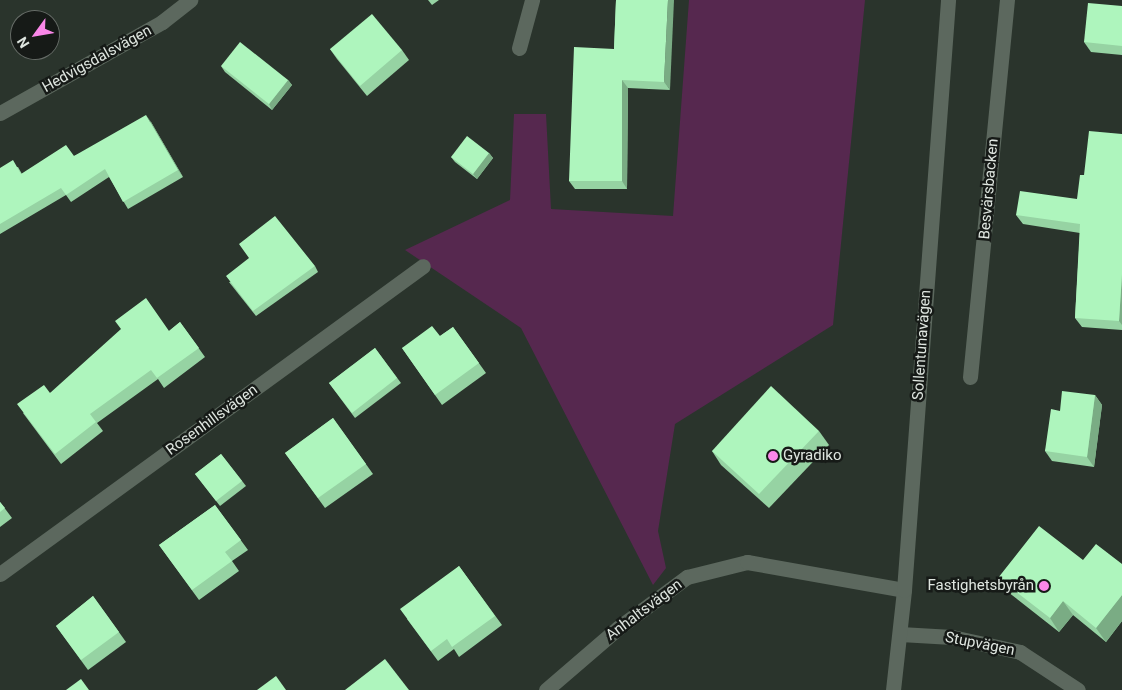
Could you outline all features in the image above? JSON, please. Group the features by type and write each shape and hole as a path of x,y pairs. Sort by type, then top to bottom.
{"street":[{"name":"Hedvigsdalsvägen","path":"0,114 162,22 190,0"},
{"path":"519,48 532,0"},
{"name":"Sollentunavägen","path":"893,690 904,590 948,0"},
{"name":"Besvärsbacken","path":"970,377 1007,0"},
{"name":"Rosenhillsvägen","path":"0,574 424,266"},
{"name":"Anhaltsvägen","path":"546,690 618,628 688,577 748,562 904,590"},
{"name":"Stupvägen","path":"900,634 952,637 1020,652 1078,690"}],"shaded area":[{"path":"689,0 865,0 833,325 675,424 658,531 666,568 653,585 521,328 405,250 510,200 514,114 546,114 551,209 673,216"}],"building":[{"path":"616,0 668,0 664,82 622,80 622,181 569,181 574,47 614,49"},
{"path":"1088,3 1122,6 1122,46 1084,42"},
{"path":"372,14 402,50 360,86 330,49"},
{"path":"240,42 288,80 269,104 221,66"},
{"path":"146,115 178,170 123,202 105,169 66,195 61,188 0,224 0,168 13,160 21,174 66,145 74,156"},
{"path":"1089,131 1122,134 1122,274 1119,321 1075,318 1080,224 1016,215 1020,191 1077,199 1080,175 1084,175"},
{"path":"467,136 489,153 473,174 451,157"},
{"path":"275,216 315,266 253,311 226,276 249,258 239,244"},
{"path":"146,298 169,331 180,322 199,348 157,378 151,370 90,414 96,422 55,454 17,404 44,385 50,393 121,329 115,321"},
{"path":"432,326 440,336 453,327 479,363 435,395 402,348"},
{"path":"375,348 397,378 352,413 329,383"},
{"path":"771,386 819,431 759,494 712,451"},
{"path":"1062,391 1095,395 1087,457 1045,451 1051,409 1060,411"},
{"path":"333,418 366,464 318,498 285,453"},
{"path":"221,454 242,481 216,501 195,474"},
{"path":"0,502 5,508 0,512"},
{"path":"215,505 241,540 225,552 232,561 192,590 159,545"},
{"path":"1039,526 1083,560 1096,544 1122,564 1122,595 1096,628 1063,601 1050,618 998,578"},
{"path":"459,566 495,616 452,647 447,639 431,651 400,609"},
{"path":"93,596 119,632 81,660 56,626"},
{"path":"385,659 409,690 345,690"},
{"path":"276,676 286,690 257,690"},
{"path":"81,679 89,690 66,690"}],"place":[{"name":"Gyradiko","path":"773,456"},
{"name":"Fastighetsbyrån","path":"1044,586"}]}
